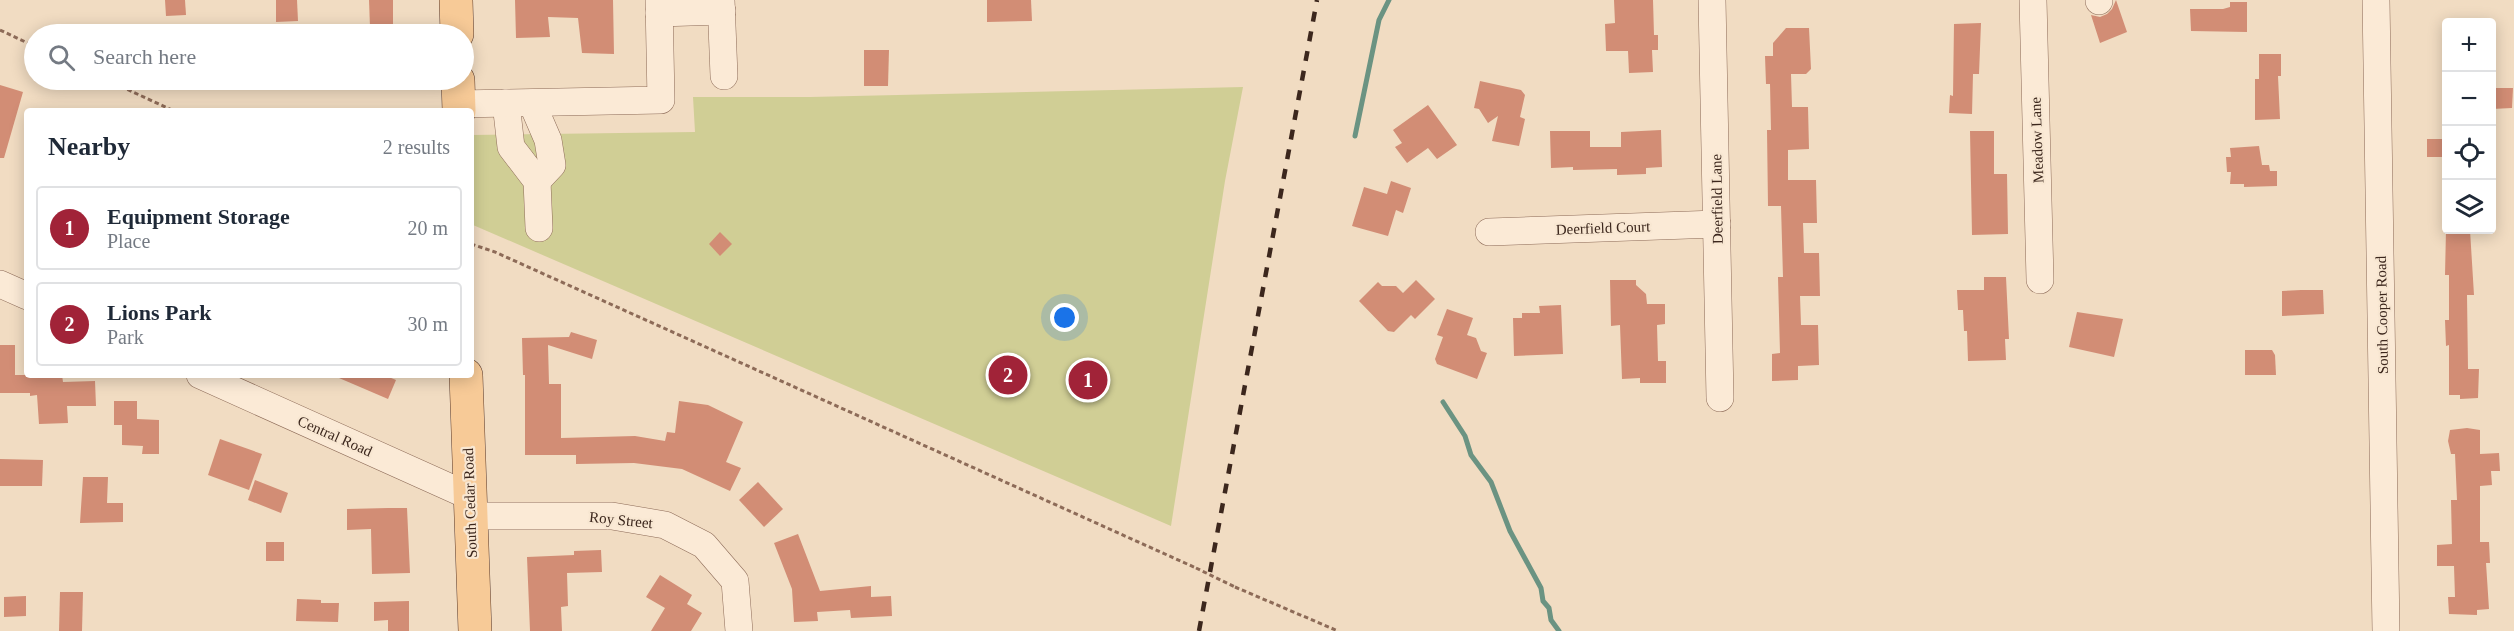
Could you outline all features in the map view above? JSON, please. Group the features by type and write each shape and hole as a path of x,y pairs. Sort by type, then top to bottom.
{"main road":[{"path":"456,0 457,24"},
{"name":"South Cedar Road","path":"466,378 475,631"}],"street":[{"name":"Deerfield Lane","path":"1712,0 1720,398"},
{"name":"Meadow Lane","path":"2032,0 2040,280"},
{"name":"South Cooper Road","path":"2376,0 2386,631"},
{"path":"459,98 519,103 661,100 659,6 722,5 724,76"},
{"path":"519,103 548,140 552,165 537,181"},
{"path":"519,103 511,147 537,181 539,228"},
{"name":"Deerfield Court","path":"1489,232 1717,224"},
{"path":"0,284 24,295"},
{"name":"Central Road","path":"207,378 470,506"},
{"name":"Roy Street","path":"470,506 612,516 665,525 705,545 735,581 739,631"}],"path":[{"path":"0,30 24,41"},
{"path":"129,90 168,108"},
{"path":"474,245 516,262 1235,587 1338,631"}],"shaded area":[{"path":"1243,87 1225,181 1171,526 474,225 474,135 695,132 693,97 810,97"}],"building":[{"path":"165,0 185,0 186,15 166,16"},
{"path":"276,0 297,0 298,21 276,22"},
{"path":"369,0 393,0 393,24 370,24"},
{"path":"515,0 613,0 614,54 582,53 578,18 548,17 550,37 516,38"},
{"path":"987,0 1031,0 1032,21 987,22"},
{"path":"1614,0 1653,0 1654,35 1658,35 1658,50 1652,50 1653,72 1629,73 1628,51 1606,51 1605,24 1615,23"},
{"path":"2116,0 2127,32 2100,43 2091,15 2100,17 2107,14"},
{"path":"2230,2 2247,2 2247,32 2191,31 2190,9 2223,9 2230,7"},
{"path":"1981,23 1979,74 1973,74 1972,114 1949,113 1950,95 1953,96 1954,24"},
{"path":"1786,28 1809,28 1811,69 1806,74 1791,74 1792,107 1808,107 1809,149 1788,150 1788,180 1816,180 1817,223 1803,223 1804,253 1819,253 1820,296 1800,296 1801,325 1818,325 1819,365 1798,366 1798,380 1772,381 1772,354 1780,353 1778,277 1783,277 1781,206 1768,206 1767,130 1771,130 1770,84 1766,84 1765,56 1773,56 1773,43"},
{"path":"864,50 889,50 888,86 864,86"},
{"path":"2259,54 2281,54 2281,76 2278,76 2280,119 2255,120 2255,79 2259,79"},
{"path":"1480,81 1521,90 1525,95 1520,117 1525,119 1519,146 1492,141 1498,116 1488,123 1479,109 1474,108"},
{"path":"0,85 23,92 4,158 0,158"},
{"path":"2496,88 2513,88 2512,108 2496,109"},
{"path":"1428,105 1457,145 1437,159 1428,148 1407,163 1395,147 1402,143 1393,130"},
{"path":"1661,130 1662,167 1646,168 1646,174 1617,175 1617,169 1551,168 1550,131 1590,131 1590,147 1621,147 1621,132"},
{"path":"1970,131 1994,131 1994,174 2007,174 2008,234 1972,235"},
{"path":"2427,139 2442,139 2442,157 2427,157"},
{"path":"2259,146 2262,165 2269,165 2270,171 2277,171 2277,186 2244,187 2244,184 2230,184 2231,172 2227,172 2226,157 2231,157 2230,148"},
{"path":"1391,181 1411,188 1403,213 1396,210 1388,236 1352,226 1364,187 1387,194"},
{"path":"720,232 732,244 720,256 709,244"},
{"path":"2446,234 2470,234 2474,295 2467,295 2468,369 2479,369 2478,398 2460,399 2460,395 2449,395 2449,345 2446,346 2445,320 2449,320 2449,275 2445,275"},
{"path":"1984,277 2006,277 2009,339 2005,339 2006,360 1968,361 1967,331 1964,331 1963,310 1958,310 1957,290 1984,290"},
{"path":"1416,280 1435,299 1415,319 1411,315 1394,332 1388,331 1359,301 1378,282 1382,286 1396,286 1403,293"},
{"path":"1610,280 1636,280 1636,285 1646,294 1647,304 1665,304 1665,324 1657,325 1658,361 1666,361 1666,383 1640,383 1640,378 1622,379 1620,325 1611,326"},
{"path":"2323,290 2324,314 2282,316 2282,291"},
{"path":"1561,305 1563,354 1514,356 1513,318 1522,318 1522,313 1540,313 1539,306"},
{"path":"1447,309 1473,318 1467,335 1476,338 1481,351 1487,353 1477,379 1437,364 1435,359 1443,337 1437,335"},
{"path":"2077,312 2123,319 2114,357 2069,347"},
{"path":"571,332 597,340 592,359 548,345 549,384 561,384 561,438 635,436 665,441 667,432 675,433 679,401 708,405 743,422 726,462 741,468 730,491 682,469 634,463 576,464 576,455 525,455 525,375 523,375 522,338 569,337"},
{"path":"0,345 15,345 15,375 24,375 24,378 62,378 63,382 95,381 96,406 67,406 68,423 39,424 37,395 0,393"},
{"path":"2245,350 2272,350 2275,355 2276,375 2245,375"},
{"path":"339,378 391,378 396,380 388,399"},
{"path":"114,401 137,401 137,419 159,420 159,454 142,454 143,446 122,445 122,425 114,425"},
{"path":"2467,428 2480,430 2480,454 2499,453 2500,471 2491,471 2492,485 2480,486 2480,542 2489,542 2490,563 2486,563 2489,609 2477,610 2477,615 2449,614 2448,597 2455,597 2454,566 2437,566 2437,545 2452,544 2451,500 2457,500 2455,454 2451,454 2448,441 2450,430"},
{"path":"220,439 262,454 249,490 208,475"},
{"path":"0,459 43,460 42,486 0,486"},
{"path":"83,477 108,477 107,503 123,503 123,522 80,523"},
{"path":"255,480 288,493 281,513 248,500"},
{"path":"758,482 783,509 764,527 739,500"},
{"path":"407,508 410,573 372,574 371,529 347,530 347,509"},
{"path":"798,534 820,591 871,586 871,597 891,596 892,616 851,618 850,610 817,612 818,621 794,622 792,589 774,543"},
{"path":"266,542 284,542 284,561 266,561"},
{"path":"601,550 602,572 567,573 568,606 561,607 562,631 530,631 527,557 574,555 574,551"},
{"path":"660,575 692,595 687,604 702,613 691,631 651,631 665,608 646,597"},
{"path":"60,592 83,592 82,631 59,631"},
{"path":"26,596 26,616 4,617 4,597"},
{"path":"297,599 339,603 338,622 296,621"},
{"path":"409,601 409,631 388,631 388,620 374,621 374,602"}],"waterway":[{"path":"1355,136 1379,20 1389,0"},
{"path":"1443,402 1465,436 1471,455 1491,482 1510,531 1541,588 1543,601 1549,608 1551,620 1559,631"}],"railway":[{"path":"1199,631 1317,0"}],"place":[{"name":"Lions Park","path":"1008,375"},
{"name":"Equipment Storage","path":"1088,380"}]}
